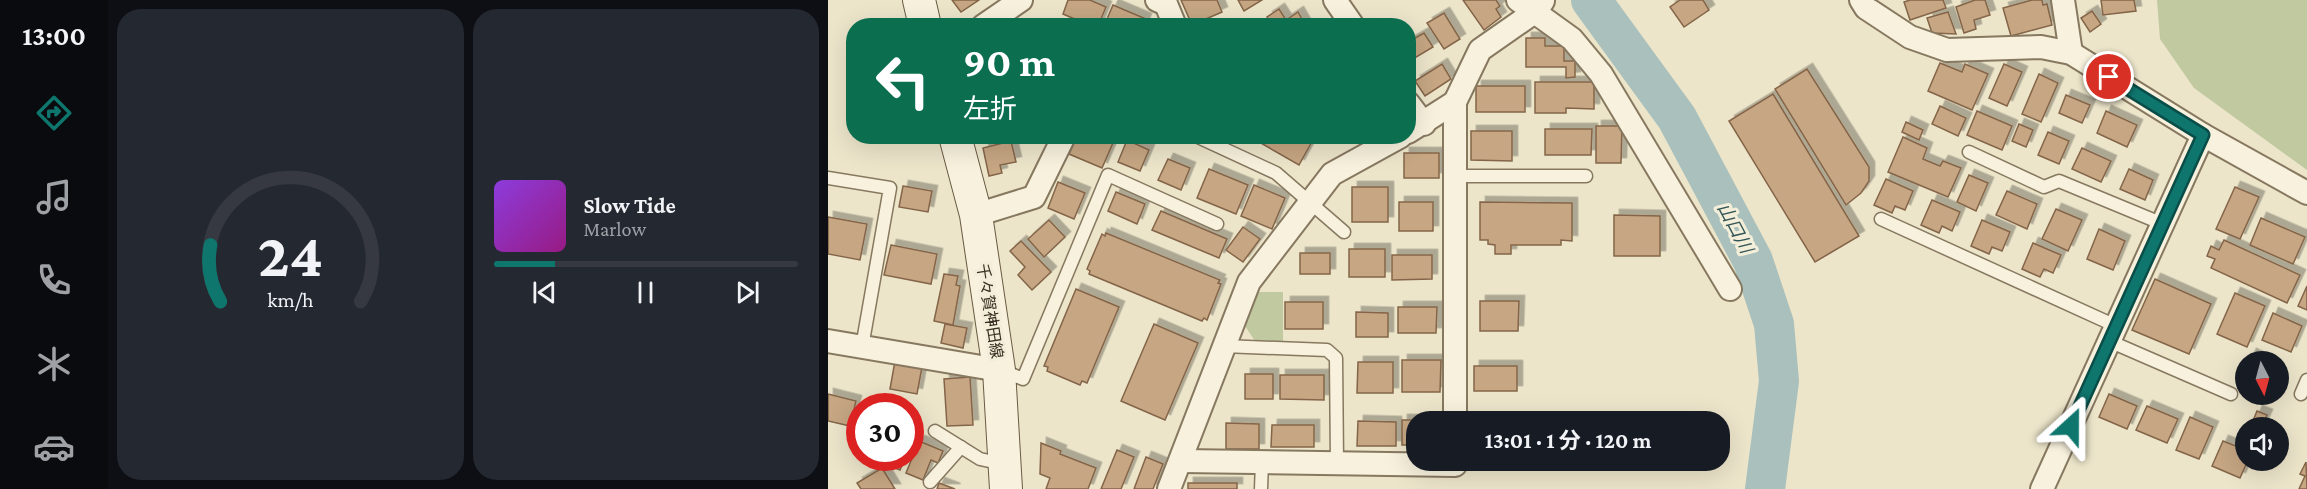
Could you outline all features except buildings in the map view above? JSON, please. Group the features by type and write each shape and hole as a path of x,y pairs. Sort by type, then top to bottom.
{"main road":[{"path":"919,0 923,18"},
{"name":"千々賀神田線","path":"957,144 976,215 999,370 1005,477"}],"street":[{"path":"995,18 1021,0"},
{"path":"1157,0 1166,4 1172,18"},
{"path":"1335,0 1347,18"},
{"path":"1861,0 1866,8 1910,37 1947,50 2041,47 2071,53 2203,135 2307,193"},
{"path":"2063,0 2071,53"},
{"path":"1455,411 1455,102 1480,50 1533,4 1572,39 1601,74 1730,289"},
{"path":"1416,128 1455,102"},
{"path":"2042,489 2203,135"},
{"path":"976,215 1034,197 1060,144"},
{"path":"1169,489 1182,461 1223,346 1249,282 1332,174 1386,144"},
{"path":"828,341 999,370"},
{"path":"1182,461 1406,464"}],"lane":[{"path":"1213,144 1276,173 1309,204 1326,213 1344,232"},
{"path":"1969,152 2044,187 2060,181 2163,224"},
{"path":"999,370 1023,379 1108,175 1217,224"},
{"path":"1455,176 1586,176"},
{"path":"828,178 890,188 862,347"},
{"path":"1881,219 2231,394"},
{"path":"1223,346 1327,350 1336,358 1337,463"},
{"path":"2301,393 2307,380"},
{"path":"935,431 1005,477"},
{"path":"930,482 961,447"},
{"path":"1261,489 1262,462"}],"green space":[{"path":"2157,0 2307,0 2307,170 2194,88 2160,39"},
{"path":"1257,292 1283,292 1283,341 1255,341 1243,323"}],"waterway":[{"name":"山口川","path":"1591,0 1677,118 1753,261 1774,324 1779,381 1765,489"}],"route":[{"path":"2071,426 2203,135 2109,77"}]}
